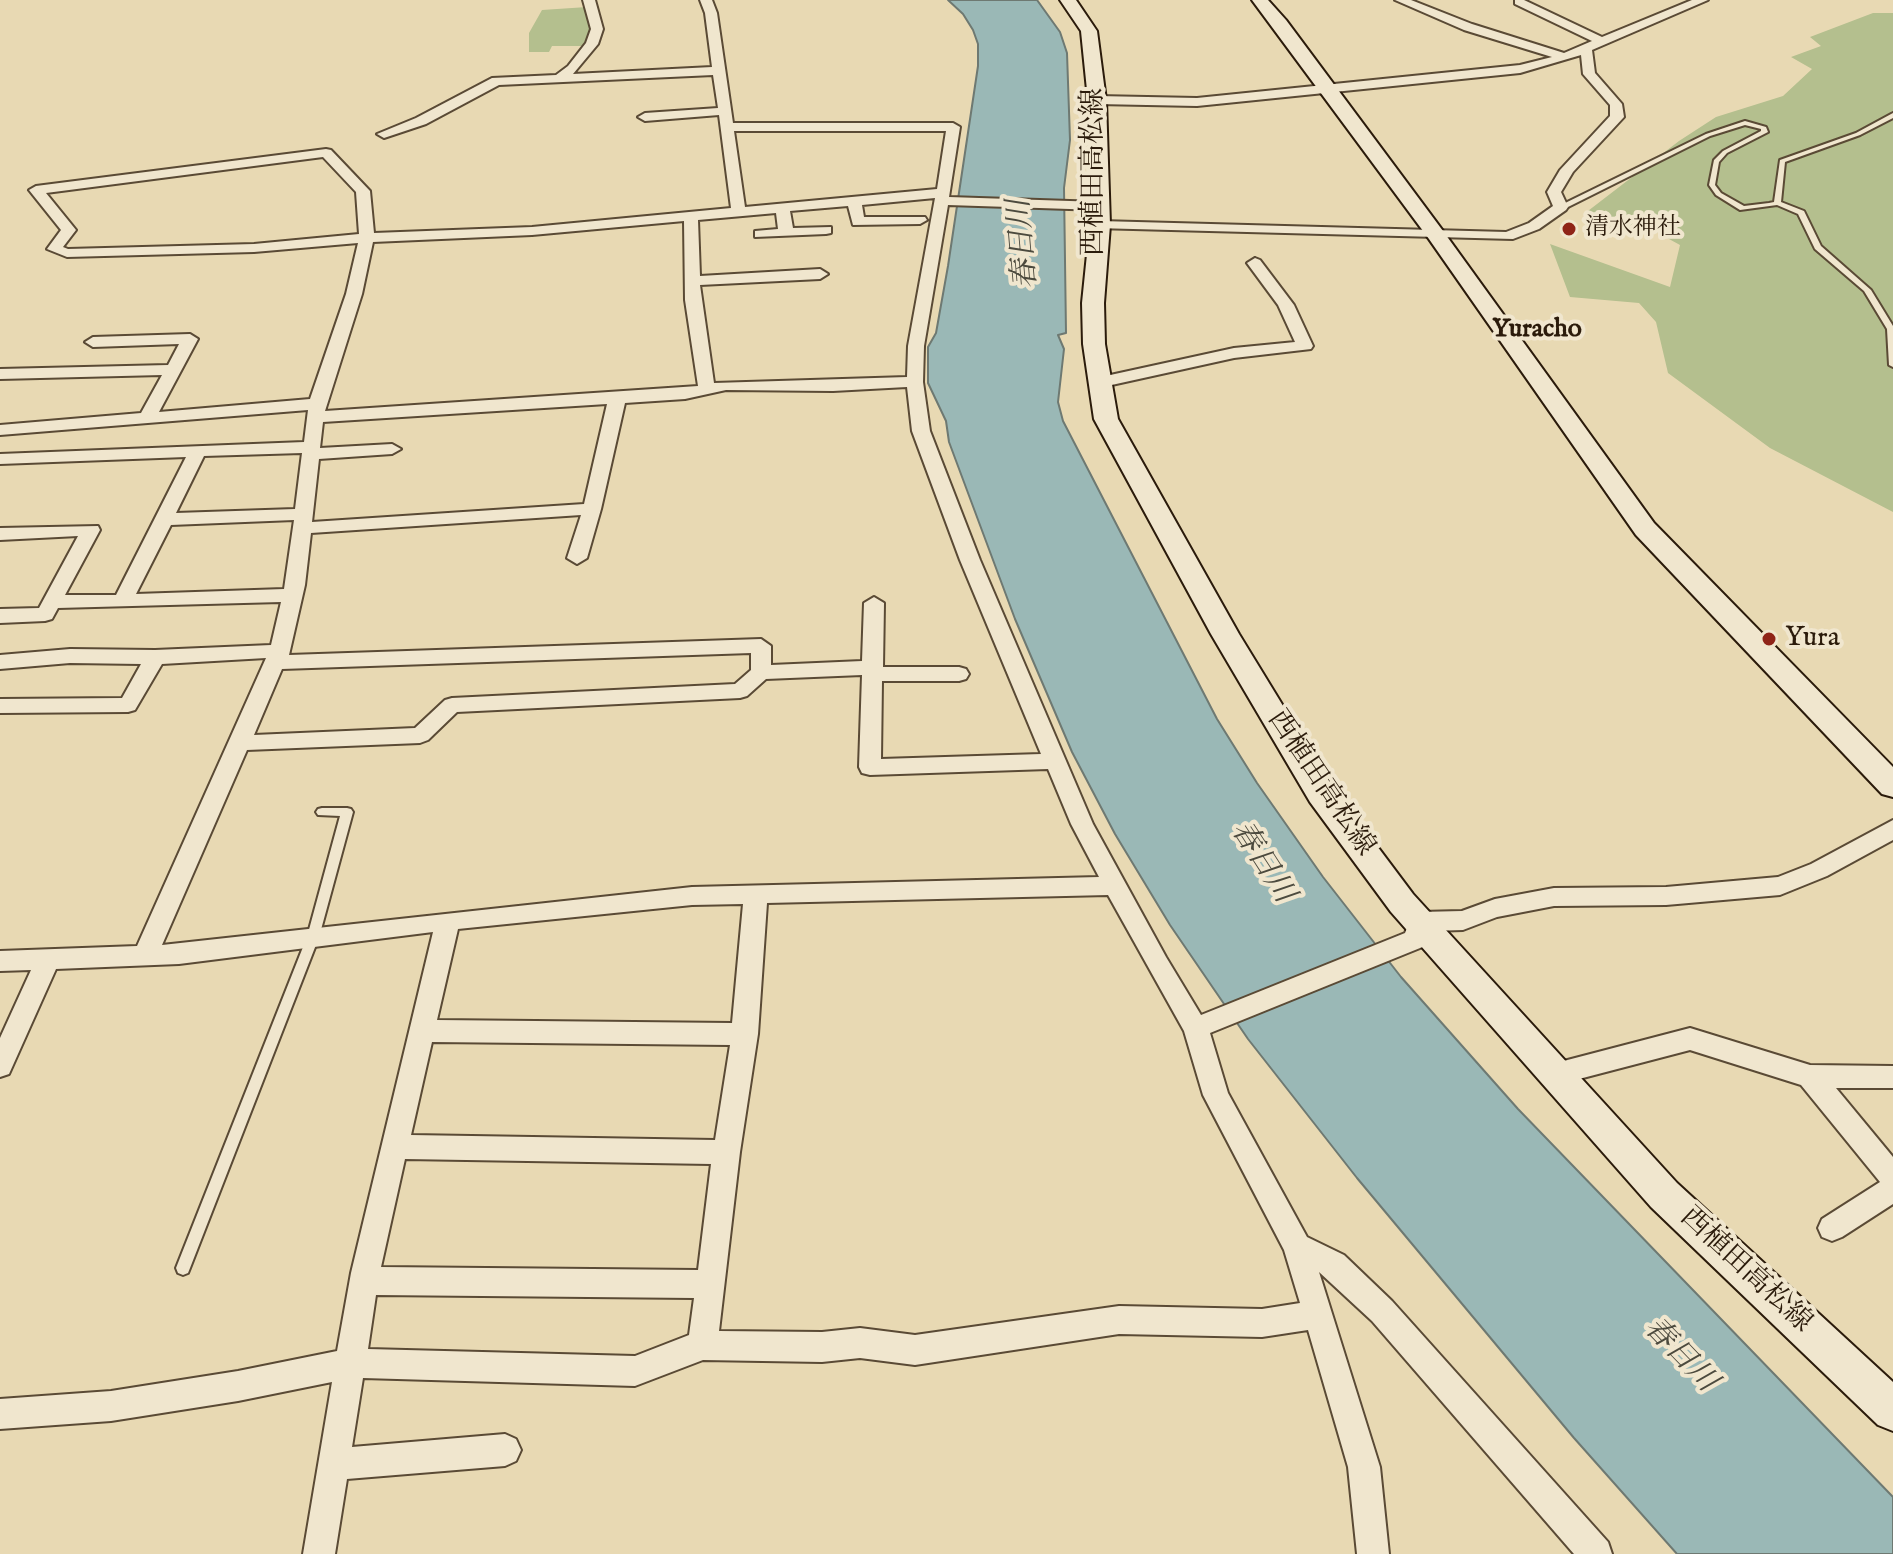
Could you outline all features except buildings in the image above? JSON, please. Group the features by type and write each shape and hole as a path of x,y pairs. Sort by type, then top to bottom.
{"main road":[{"name":"西植田高松線","path":"1068,0 1089,31 1097,100 1100,216 1093,303 1098,383 1106,419 1241,661 1321,794 1402,903 1664,1195 1893,1410"},
{"path":"1260,0 1436,235 1645,529 1893,786"}],"street":[{"path":"556,80 572,69 592,44 597,29 589,0"},
{"path":"706,0 711,13 738,210"},
{"path":"1401,0 1468,27 1565,57"},
{"path":"1097,100 1197,102 1520,69 1565,57 1702,0"},
{"path":"1519,2 1601,41"},
{"path":"145,955 278,657 292,595 316,411 354,294 367,238 363,191 326,153 36,190 69,230 54,249 67,253 254,248 367,238 532,231 738,210 942,197 1100,216 1436,235 1508,236 1534,226 1561,207 1554,192 1567,170 1617,117 1616,104 1589,74 1586,48"},
{"path":"384,134 421,121 496,81 717,71"},
{"path":"645,117 724,111"},
{"path":"727,127 953,127 916,346 915,382 921,431 1082,824 1115,886 1206,1024 1216,1095 1297,1246 1364,1467 1373,1554"},
{"path":"854,201 858,222 920,220"},
{"path":"782,207 786,233"},
{"path":"691,216 693,281 706,387"},
{"path":"760,234 826,230"},
{"path":"1098,383 1234,353 1305,346 1286,305 1255,263"},
{"path":"693,281 820,274"},
{"path":"93,342 190,339 147,418"},
{"path":"0,374 173,370"},
{"path":"0,430 147,418 617,399 685,394 706,387 915,382"},
{"path":"577,558 592,509 617,399"},
{"path":"0,459 198,451 392,449"},
{"path":"123,601 198,451"},
{"path":"166,519 302,521 592,509"},
{"path":"0,534 91,530 45,614 0,616"},
{"path":"51,602 292,595"},
{"path":"874,603 870,767 1055,761"},
{"path":"0,662 70,656 278,657 761,646 761,672"},
{"path":"0,706 128,705 155,657"},
{"path":"241,743 420,735 452,705 740,691 761,672 959,674"},
{"path":"1206,1024 1416,939 1420,922 1463,920 1495,908 1554,897 1666,896 1780,886 1819,870 1893,829"},
{"path":"0,961 145,955 692,896 1115,886"},
{"path":"703,1345 726,1152 745,1034 756,896"},
{"path":"319,1554 364,1281 448,921"},
{"path":"0,1066 48,959"},
{"path":"422,1031 745,1034"},
{"path":"1556,1074 1690,1039 1810,1076 1893,1077"},
{"path":"1810,1076 1893,1177"},
{"path":"395,1147 726,1152"},
{"path":"1832,1228 1893,1189"},
{"path":"1297,1246 1334,1265 1382,1311 1596,1554"},
{"path":"364,1281 710,1284"},
{"path":"0,1414 111,1406 238,1386 350,1363 635,1371 703,1345 822,1347 860,1343 915,1350 1119,1320 1262,1323 1318,1314"},
{"path":"334,1464 505,1450"}],"lane":[{"path":"1777,203 1782,161 1858,134 1893,115"},
{"path":"1561,207 1708,135 1745,123 1764,128 1765,132 1725,152 1716,161 1711,175 1712,185 1718,194 1743,208 1777,203 1801,213 1818,247 1867,290 1891,329 1893,365"},
{"path":"183,1268 313,937 347,812 322,812"}],"green space":[{"path":"587,7 593,28 590,39 582,46 552,46 549,52 529,52 529,33 542,10"},
{"path":"1873,13 1893,13 1893,512 1770,448 1668,373 1656,322 1639,303 1570,297 1550,244 1670,287 1680,245 1647,227 1586,235 1584,214 1679,141 1716,117 1783,96 1812,69 1791,57 1821,46 1810,37"}],"water":[{"name":"春日川","path":"948,0 1037,0 1060,32 1067,53 1070,140 1064,188 1066,333 1058,335 1064,349 1058,402 1063,421 1217,719 1257,783 1323,877 1401,977 1518,1109 1893,1497 1893,1554 1677,1554 1574,1438 1357,1178 1248,1039 1170,925 1115,834 1072,752 1015,619 949,442 946,421 928,383 928,347 936,333 948,266 978,66 978,44 973,30 963,14"}],"place":[{"name":"清水神社","path":"1569,229"},
{"name":"Yura","path":"1769,639"}],"district":[{"name":"Yuracho","path":"1537,331"}]}
